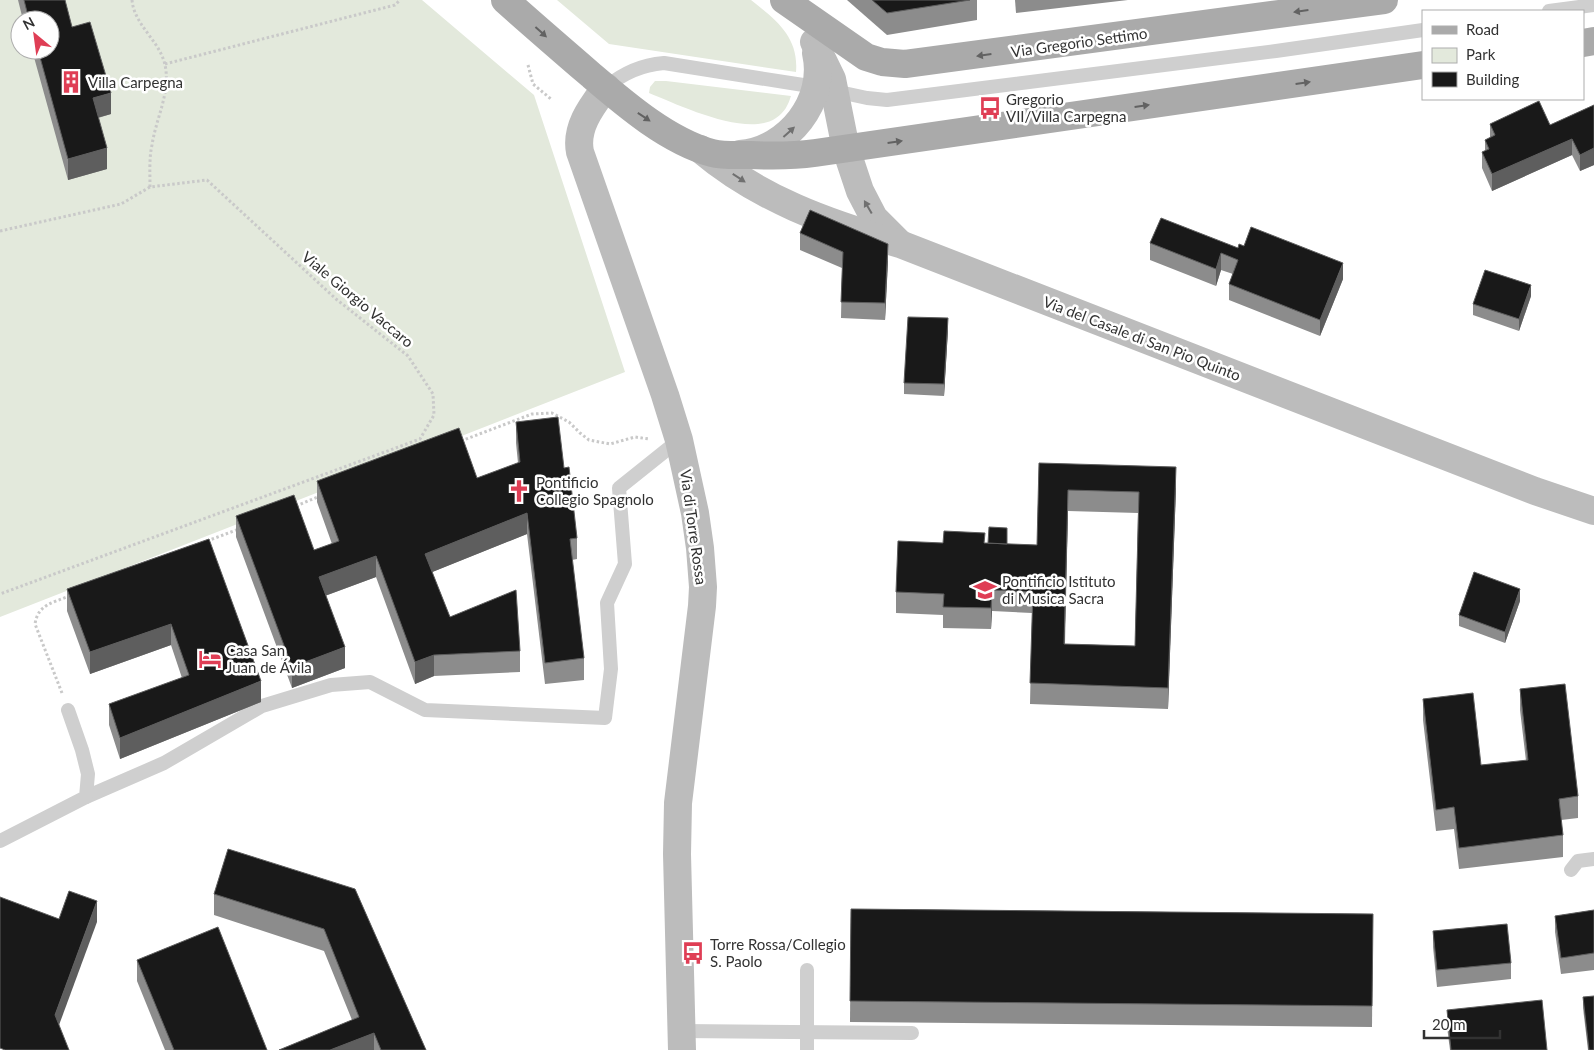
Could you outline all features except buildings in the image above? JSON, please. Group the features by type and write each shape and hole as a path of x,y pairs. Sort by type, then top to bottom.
{"main road":[{"path":"504,0 640,114 668,133 700,149 729,155 791,156 846,149 1422,66"},
{"name":"Via Gregorio Settimo","path":"787,3 866,57 882,62 905,64 1384,0"},
{"path":"787,3 800,16 826,65 826,89 860,191 870,211 881,226 900,244"},
{"name":"Via di Torre Rossa","path":"606,87 591,107 584,121 580,136 580,152 678,435 695,513 703,587 678,803 677,854 682,1040"},
{"path":"729,155 744,154 758,150 785,136 826,89"},
{"name":"Via del Casale di San Pio Quinto","path":"700,149 732,174 770,197 830,222 900,244 1535,491 1594,511"}],"lane":[{"path":"1556,10 1594,5"},
{"path":"606,87 635,69 664,63 887,100 1276,51 1422,30"},
{"path":"0,841 86,797 164,763 262,706 331,685 370,682 424,710 605,718 611,669 607,603 625,564 619,488 678,435"},
{"path":"68,710 88,774 86,797"},
{"path":"1571,870 1578,861 1594,859"},
{"path":"807,970 807,1050"},
{"path":"682,1040 806,1032 912,1033"}],"path":[{"path":"132,0 138,20 159,50 165,64 166,88 151,146 150,187"},
{"path":"165,64 396,5 400,0"},
{"path":"528,65 533,84 551,99"},
{"name":"Viale Giorgio Vaccaro","path":"0,232 121,204 150,187 207,180 336,298 408,356 433,394 434,415 420,439 0,594"},
{"path":"454,444 532,414 552,413 569,422 589,440 610,444 635,437 652,439 678,435"},
{"path":"289,509 326,494"},
{"path":"206,541 243,527"},
{"path":"68,710 35,624 37,614 44,607 71,596"}],"green space":[{"name":"Villa Carpegna","path":"0,0 422,0 534,95 625,372 0,617"},
{"path":"557,0 751,0 777,22 790,39 796,60 796,72 609,44"},
{"path":"655,81 791,96 786,108 776,118 763,123 748,124 713,118 649,93 650,87"}],"place":[{"name":"Villa Carpegna","path":"71,82"},
{"name":"Gregorio VII/Villa Carpegna","path":"990,108"},
{"name":"Pontificio Collegio Spagnolo","path":"519,491"},
{"name":"Pontificio Istituto di Musica Sacra","path":"985,590"},
{"name":"Casa San Juan de Ávila","path":"210,659"},
{"name":"Torre Rossa/Collegio S. Paolo","path":"693,953"}]}
